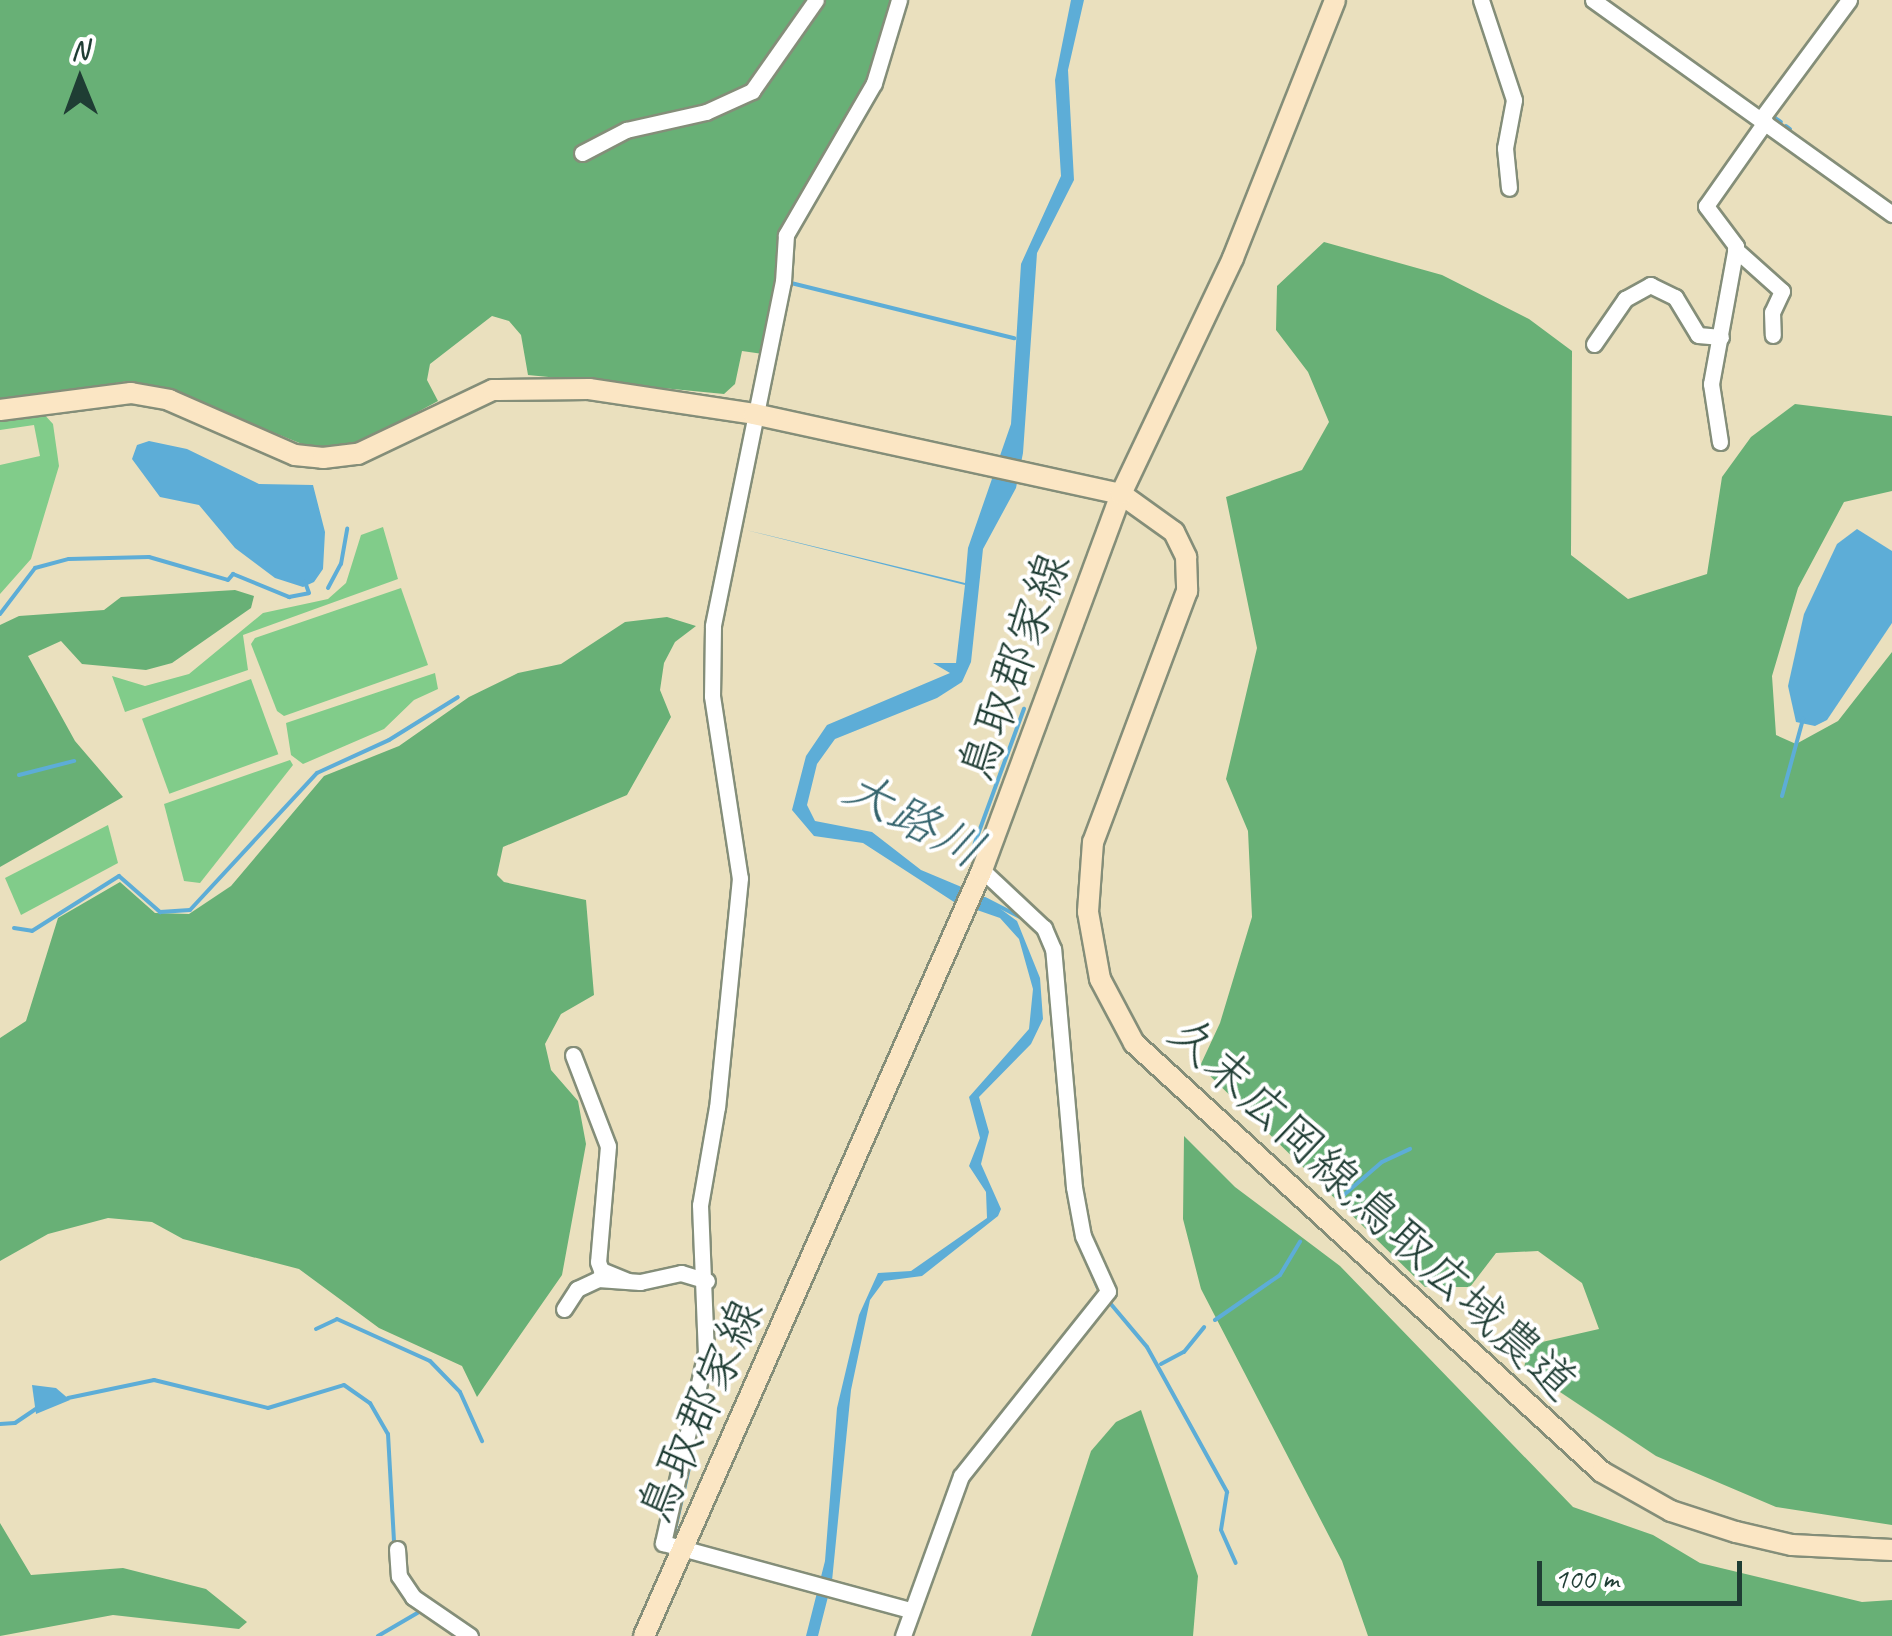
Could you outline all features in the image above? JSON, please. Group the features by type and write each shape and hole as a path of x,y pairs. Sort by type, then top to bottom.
{"street":[{"path":"582,154 626,130 706,112 752,91 816,0"},
{"path":"899,0 874,82 789,224 710,651 740,878 717,1108 700,1206 706,1281 705,1356 662,1543 909,1610"},
{"name":"鳥取郡家線","path":"644,1636 978,879 1121,494 1233,258 1335,0"},
{"path":"1481,0 1514,100 1506,148 1508,188"},
{"path":"1593,0 1892,214"},
{"path":"1773,335 1772,312 1782,291 1735,249 1708,199 1848,0"},
{"path":"1720,442 1712,384 1735,249"},
{"path":"1594,344 1625,299 1650,285 1680,302 1698,335 1721,337"},
{"path":"0,410 131,393 169,400 294,455 323,458 358,454 493,390 634,392 754,414 1121,494"},
{"name":"久末広岡線;鳥取広域農道","path":"1121,494 1174,532 1186,558 1186,592 1093,842 1088,912 1100,980 1134,1043 1602,1472 1671,1511 1736,1532 1792,1544 1892,1550"},
{"path":"902,1636 961,1476 1108,1291 1082,1236 1054,949 1044,928 978,879"},
{"path":"573,1056 608,1146 598,1262 601,1270 628,1281"},
{"path":"564,1309 586,1282 681,1273 706,1281"},
{"path":"396,1549 399,1576 422,1615 470,1636"}],"green space":[{"path":"0,0 813,0 750,89 705,109 602,136 582,156 627,132 707,113 752,94 820,0 895,0 884,53 784,228 763,354 742,351 735,384 724,394 528,375 521,335 509,321 492,316 430,364 427,380 438,401 366,440 317,450 168,390 129,381 0,400"},
{"path":"1324,242 1442,275 1529,319 1572,351 1571,555 1628,599 1707,574 1722,477 1751,437 1795,404 1892,416 1892,491 1844,502 1798,588 1772,676 1776,735 1796,744 1838,721 1892,652 1892,1525 1776,1507 1656,1456 1524,1368 1529,1345 1599,1329 1582,1283 1538,1251 1496,1253 1470,1287 1425,1287 1200,1066 1220,1023 1252,917 1248,831 1226,779 1257,648 1226,497 1302,470 1329,422 1308,372 1276,330 1277,286"},
{"path":"42,412 53,424 59,466 31,559 0,594 0,465 40,456 34,425 0,430 0,421"},
{"path":"383,527 398,579 243,635 248,670 125,712 112,676 145,686 189,674 263,613 328,599 346,583 361,535"},
{"path":"401,588 428,665 284,716 277,711 251,644 255,638"},
{"path":"235,590 254,596 251,608 172,663 146,670 82,664 61,641 28,656 75,741 123,797 0,867 0,625 19,616 104,610 121,597"},
{"path":"667,617 696,626 675,642 664,663 660,690 671,717 627,795 503,847 497,875 504,882 586,900 594,995 561,1014 545,1044 551,1070 578,1101 586,1144 562,1275 477,1397 462,1366 379,1328 299,1269 183,1239 152,1222 108,1218 48,1234 0,1261 0,1038 26,1021 58,918 120,882 155,913 189,914 231,886 324,776 399,746 469,697 518,673 561,664 625,622"},
{"path":"435,673 438,689 414,700 384,729 303,764 291,755 286,723"},
{"path":"251,679 278,754 169,794 142,719"},
{"path":"290,760 293,765 200,883 184,881 164,804"},
{"path":"108,825 118,863 21,915 5,878"},
{"path":"1184,1136 1235,1187 1340,1266 1573,1507 1653,1535 1700,1563 1862,1602 1892,1600 1892,1636 1368,1636 1342,1561 1201,1289 1183,1219"},
{"path":"1141,1410 1198,1576 1193,1636 1031,1636 1091,1451 1116,1422"},
{"path":"0,1523 31,1575 123,1568 206,1589 247,1622 239,1629 113,1615 0,1636"}],"water":[{"path":"1071,0 1084,0 1068,70 1074,180 1037,253 1023,453 1016,488 983,549 971,662 962,682 937,698 835,739 817,764 807,805 815,821 872,832 921,870 983,896 1017,921 1040,978 1043,1019 1031,1044 979,1097 989,1132 981,1164 1001,1209 998,1216 922,1276 884,1281 870,1300 851,1390 832,1581 818,1636 806,1636 825,1561 837,1408 859,1315 878,1273 911,1271 987,1218 986,1192 969,1166 980,1138 969,1097 1029,1029 1033,989 1019,939 1000,918 954,902 863,843 814,836 792,810 806,756 827,725 950,673 933,663 956,663 965,585 746,530 965,583 968,548 1011,424 1021,264 1061,176 1055,80"},
{"path":"149,441 187,449 259,484 313,485 325,532 323,569 314,582 303,587 275,578 235,548 199,505 160,497 132,459 137,445"},
{"path":"1857,529 1892,551 1892,623 1827,720 1815,726 1796,722 1788,686 1804,614 1837,544"},
{"path":"32,1385 56,1388 70,1400 36,1414"}],"waterway":[{"path":"1775,118 1781,122"},
{"path":"1786,126 1790,129"},
{"path":"791,283 1014,338"},
{"path":"328,588 341,564 347,529"},
{"path":"0,614 35,568 69,559 149,557 228,580 233,574 289,597 309,593 305,582"},
{"path":"14,928 32,931 119,876 160,912 190,910 317,773 389,740 458,697"},
{"name":"大路川","path":"969,859 1024,709"},
{"path":"1782,796 1803,719"},
{"path":"19,775 74,761"},
{"path":"985,899 1022,918"},
{"path":"1050,993 1060,1108"},
{"path":"1338,1200 1382,1162 1410,1149"},
{"path":"1215,1320 1280,1275 1300,1242"},
{"path":"1092,1274 1098,1288"},
{"path":"1110,1303 1147,1347 1227,1492 1221,1530 1236,1563"},
{"path":"316,1329 337,1319 430,1361 460,1392 482,1441"},
{"path":"1161,1364 1184,1352 1204,1327"},
{"path":"68,1398 154,1380 268,1408 344,1385 370,1403 388,1434 394,1541"},
{"path":"0,1424 15,1423 36,1409"},
{"path":"673,1538 690,1464"},
{"path":"378,1636 419,1612"}]}
